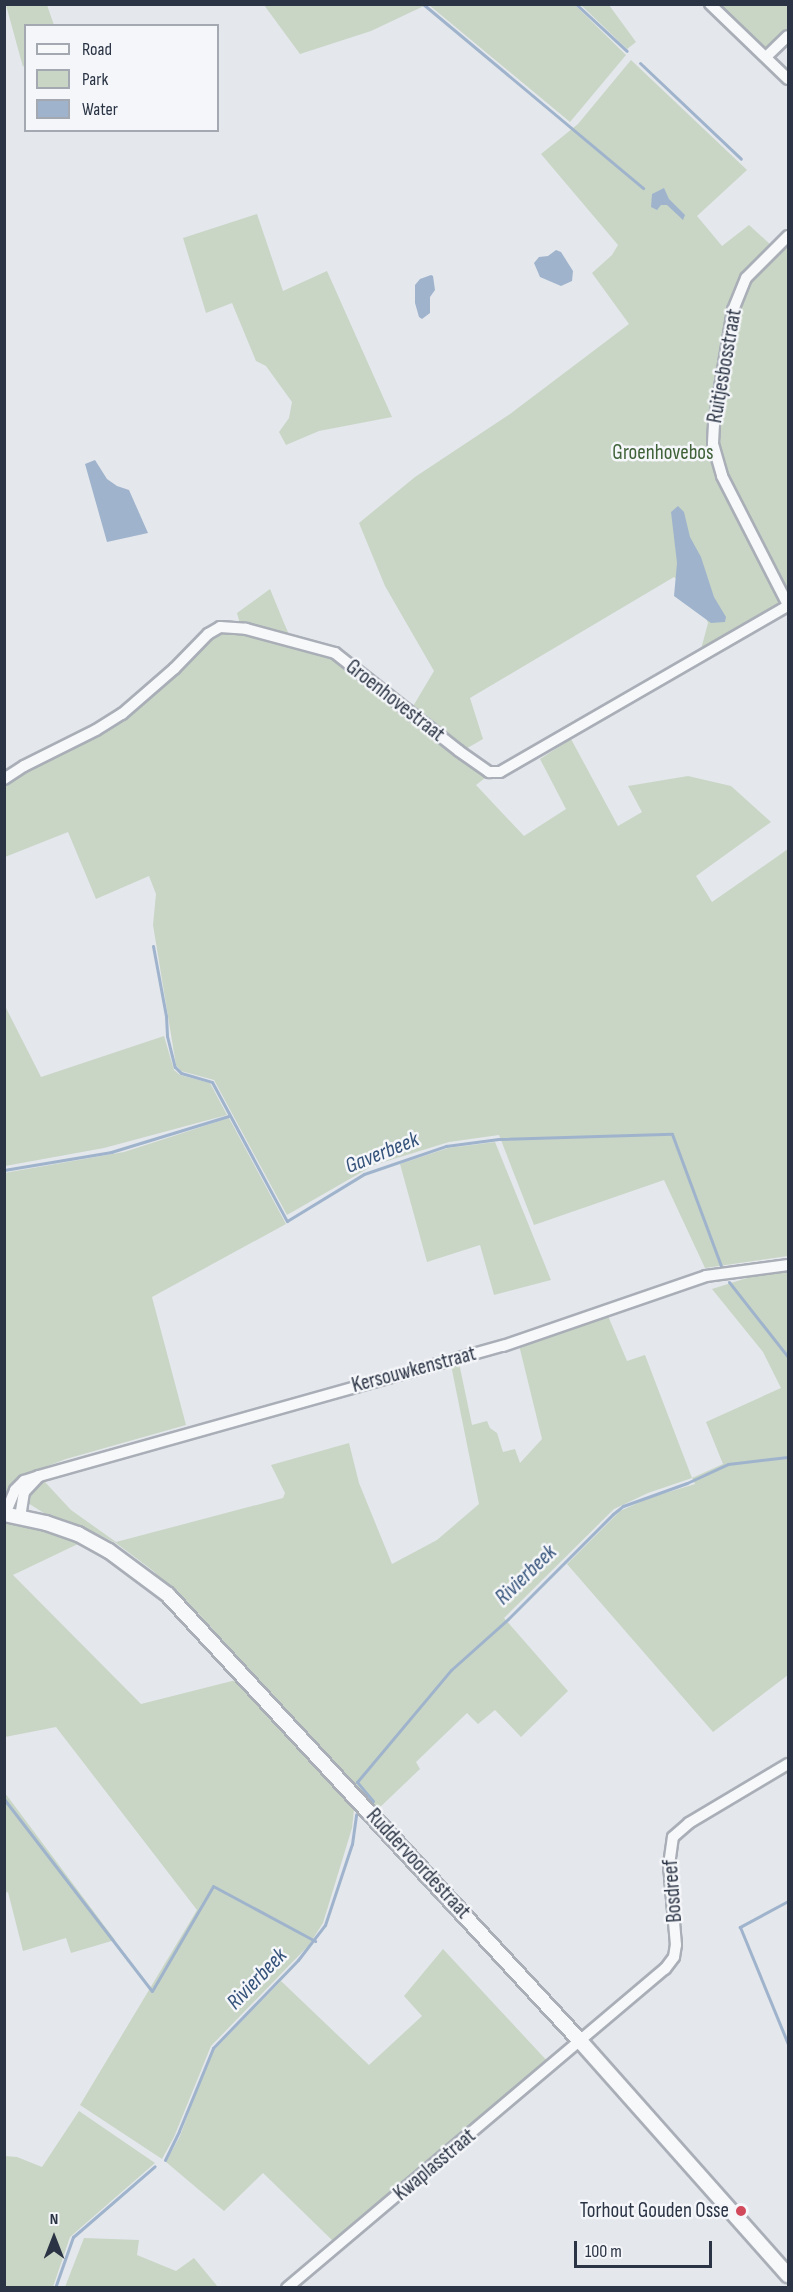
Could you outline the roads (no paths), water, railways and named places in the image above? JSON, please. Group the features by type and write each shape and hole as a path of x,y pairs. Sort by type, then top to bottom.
{"street":[{"path":"710,4 789,80"},
{"path":"766,57 789,36"},
{"name":"Ruitjesbosstraat","path":"789,236 746,278 736,302 717,397 713,441 722,476 789,606"},
{"name":"Groenhovestraat","path":"4,779 24,765 96,730 122,714 174,669 208,634 220,627 246,629 334,653 459,751 489,772 500,772 789,606"},
{"name":"Kersouwkenstraat","path":"5,1514 15,1490 24,1481 39,1476 503,1346 706,1276 789,1265"},
{"path":"20,1516 24,1492 39,1476"},
{"name":"Ruddervoordestraat","path":"5,1514 20,1516 78,1534 109,1551 168,1595 581,2042 789,2275"},
{"name":"Bosdreef","path":"581,2042 665,1968 674,1957 676,1938 669,1858 673,1837 689,1823 789,1764"},
{"name":"Kwaplasstraat","path":"287,2288 581,2042"}],"water":[{"path":"664,188 669,199 685,215 683,220 667,205 661,205 657,210 651,207 652,194"},
{"path":"556,250 561,252 573,271 572,281 561,286 540,277 534,263 539,257 548,256"},
{"path":"431,275 435,290 430,297 430,313 422,319 419,317 415,303 415,285 420,279"},
{"path":"95,460 107,479 129,490 148,533 107,542 85,464"},
{"path":"678,506 684,512 690,537 701,557 714,597 726,617 725,622 711,623 674,596 677,563 671,512"}],"waterway":[{"path":"423,4 643,188"},
{"path":"576,4 627,51"},
{"path":"640,63 741,159"},
{"name":"Gaverbeek","path":"153,946 166,1016 167,1036 175,1067 181,1073 212,1082 287,1221 364,1174 446,1146 499,1139 672,1134 721,1266"},
{"name":"Gaverbeek","path":"4,1170 111,1152 229,1116"},
{"path":"729,1282 788,1357"},
{"name":"Rivierbeek","path":"373,1801 357,1782 451,1670 508,1619 613,1514 623,1506 687,1483 728,1464 788,1457"},
{"path":"4,1799 152,1991 213,1886 315,1941"},
{"name":"Rivierbeek","path":"165,2160 213,2048 298,1960 325,1925 352,1844 356,1814"},
{"path":"788,1901 740,1927 788,2044"},
{"name":"Rivierbeek","path":"55,2288 73,2237 155,2166"}],"place":[{"name":"Torhout Gouden Osse","path":"741,2211"}],"park label":[{"name":"Groenhovebos","path":"663,453"}]}
